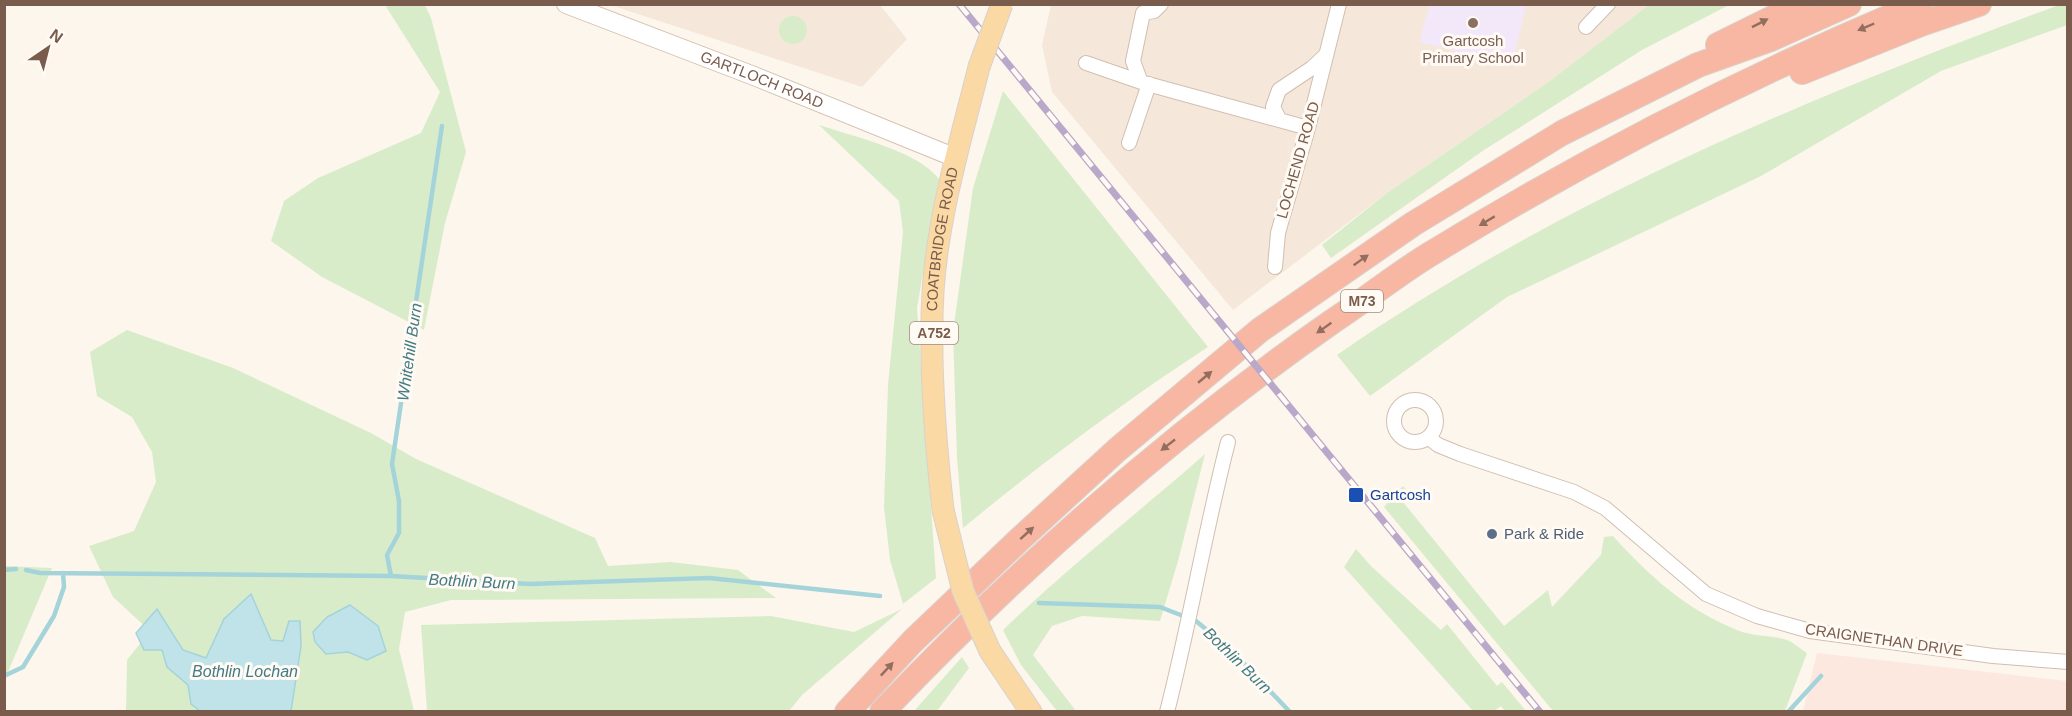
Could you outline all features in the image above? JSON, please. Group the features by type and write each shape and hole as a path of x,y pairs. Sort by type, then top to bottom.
{"highway":[{"path":"1562,133 1613,99 1801,4"},
{"name":"M73","path":"847,711 913,641 1020,539 1117,450 1260,330 1413,224 1562,133 1698,65 1771,39 1849,4"},
{"name":"M73","path":"882,711 1020,575 1138,469 1280,359 1425,258 1514,204 1665,120 1792,59 1920,4"},
{"path":"1514,204 1796,74 1921,24 1979,4"}],"main road":[{"name":"GARTLOCH ROAD","path":"566,4 754,76 956,158"},
{"name":"COATBRIDGE ROAD","path":"1002,4 979,67 956,158 933,290 935,438 943,510 963,591 990,651 1031,711"}],"street":[{"path":"1129,142 1145,82 1133,61 1139,9 1154,11 1161,4"},
{"name":"LOCHEND ROAD","path":"1275,267 1278,234 1308,128 1339,4"},
{"path":"1586,27 1608,4"},
{"name":"LOCHEND ROAD","path":"1278,119 1273,107 1279,90 1312,69 1327,53"},
{"path":"1086,63 1308,128"},
{"name":"CRAIGNETHAN DRIVE","path":"1429,438 1438,445 1460,454 1574,492 1605,508 1706,594 1757,616 1810,631 1993,656 2067,662"},
{"path":"1167,711 1184,647 1209,515 1228,442"}],"shaded area":[{"name":"Gartcosh Primary School","path":"1430,4 1526,5 1512,65 1419,42"},
{"path":"610,5 880,5 907,39 862,87"},
{"path":"1051,5 1651,5 1550,81 1387,193 1233,310 1052,92 1042,45"},
{"path":"1817,653 2067,681 2067,711 1803,711"}],"green space":[{"path":"385,5 425,5 431,18 466,152 445,223 424,330 322,277 271,241 284,201 318,178 421,133 440,92"},
{"path":"1649,5 1729,5 1642,50 1484,150 1331,258 1322,245 1387,193 1550,81"},
{"path":"2059,5 2067,5 2067,25 1941,71 1761,176 1507,297 1370,396 1337,355 1421,300 1507,249 1596,201 1779,116 1965,40"},
{"path":"793,16 803,20 807,30 803,40 793,44 783,40 779,30 783,20"},
{"path":"1003,91 1208,347 1083,434 963,528 957,458 953,332 973,188"},
{"path":"819,125 901,153 916,160 939,179 917,308 936,578 903,604 890,560 884,507 888,385 903,232 899,201"},
{"path":"127,330 233,368 371,433 416,459 595,538 608,566 671,562 738,570 776,598 451,600 405,612 399,649 414,711 126,711 127,660 150,631 113,597 89,546 134,531 156,482 152,452 132,417 97,396 90,352"},
{"path":"1205,454 1160,621 1082,616 1052,626 1033,655 1076,711 1057,711 1021,665 1003,630 1077,563"},
{"path":"1403,486 1411,495 1403,502 1504,626 1548,590 1552,607 1601,555 1604,537 1613,536 1655,578 1685,602 1719,622 1743,632 1787,640 1807,653 1785,711 1553,711 1384,507"},
{"path":"1356,549 1371,566 1441,630 1447,624 1497,686 1502,682 1526,711 1505,711 1501,706 1494,711 1473,711 1344,567"},
{"path":"4,566 52,568 5,679"},
{"path":"902,609 802,695 789,711 427,711 421,625 771,616 854,632"},
{"path":"962,657 969,668 937,711 914,711"}],"water":[{"name":"Bothlin Lochan","path":"251,594 271,640 283,641 289,621 300,621 301,646 291,711 200,711 191,704 188,685 167,667 162,650 144,650 136,633 157,609 183,650 206,658 224,619"},
{"path":"350,605 378,626 386,651 367,660 348,652 326,654 315,642 313,632 327,617"}],"waterway":[{"name":"Whitehill Burn","path":"391,576 387,555 399,533 399,501 392,464 442,126"},
{"name":"Bothlin Burn","path":"4,570 16,569"},
{"name":"Bothlin Burn","path":"26,570 40,573 391,576 530,584 709,578 880,596"},
{"name":"Bothlin Burn","path":"4,676 23,667 54,616 64,587 63,573"},
{"name":"Bothlin Burn","path":"1039,603 1160,607 1196,621 1229,648 1290,712"},
{"name":"Bothlin Burn","path":"1788,712 1821,676"}],"railway":[{"path":"959,4 1540,712"}],"place":[{"name":"Gartcosh Primary School","path":"1473,23"},
{"name":"Gartcosh","path":"1356,495"},
{"name":"Park & Ride","path":"1492,534"}]}
